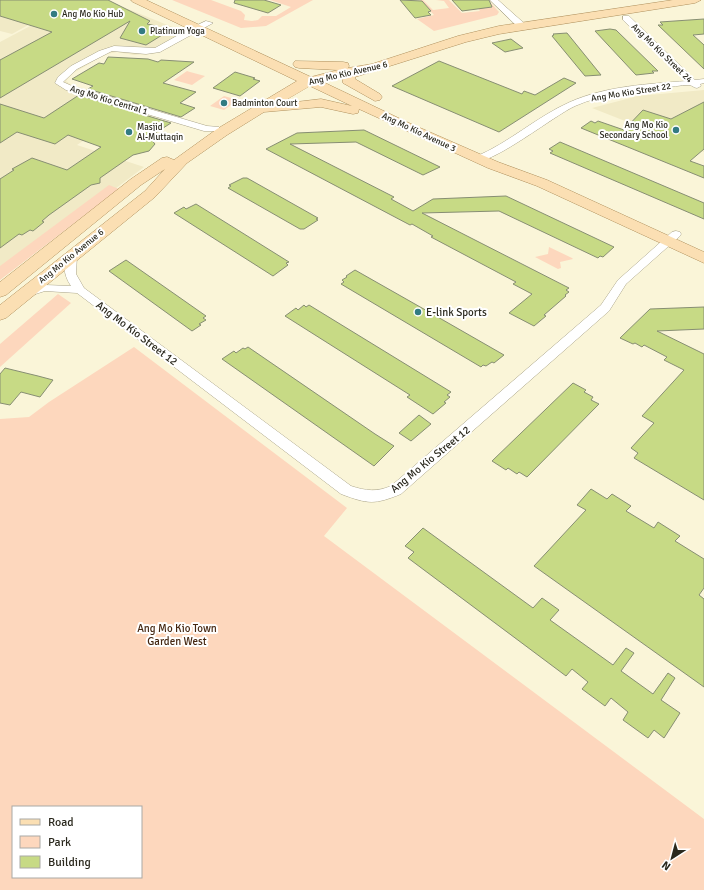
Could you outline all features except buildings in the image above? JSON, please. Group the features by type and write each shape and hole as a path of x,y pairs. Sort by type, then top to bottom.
{"main road":[{"name":"Ang Mo Kio Avenue 3","path":"137,0 269,62 310,74 381,100 348,80 349,75 357,71"},
{"name":"Ang Mo Kio Avenue 3","path":"157,0 310,74 392,120 478,159 596,203"},
{"name":"Ang Mo Kio Avenue 6","path":"0,291 136,182 242,109 281,85 310,74 343,66 386,60 470,33 679,0"},
{"name":"Ang Mo Kio Avenue 6","path":"0,314 150,194 182,160 310,74 357,71 396,61 462,39 523,24 695,0"},
{"path":"269,62 285,76 285,82 281,85"},
{"path":"310,74 343,66"},
{"path":"256,111 321,103 334,104 392,120"},
{"name":"Ang Mo Kio Avenue 3","path":"463,137 502,155 596,203 672,238 704,258"},
{"name":"Ang Mo Kio Avenue 3","path":"672,238 704,246"}],"street":[{"path":"494,0 523,24"},
{"path":"502,0 523,24"},
{"name":"Ang Mo Kio Street 24","path":"626,18 700,84"},
{"name":"Ang Mo Kio Central 1","path":"209,24 196,28 168,45 155,50 140,51 119,48 105,50 63,74 59,83 69,88 210,131"},
{"name":"Ang Mo Kio Street 22","path":"478,159 502,155 514,149 549,125 594,100 700,84"},
{"name":"Ang Mo Kio Street 12","path":"72,255 69,269 73,282 80,290 346,490 360,495 379,497 396,490 433,460 553,355 604,308 622,282 672,238"},
{"path":"26,293 45,288 80,290"}],"shaded area":[{"path":"128,9 192,35 185,37 157,53 134,55 117,52 106,54 70,75 66,81 71,85 135,104 77,145 144,167 0,276 0,42 51,15 96,27"},
{"path":"0,16 30,24 12,34 0,31"},
{"name":"Ang Mo Kio Secondary School","path":"704,90 704,152 592,108 638,96"}],"green space":[{"path":"172,0 211,0 241,11 245,15 244,20 252,21 258,20 262,16 276,16 291,7 270,0 313,0 266,26 241,28"},
{"path":"420,0 423,0 433,10 449,8 444,1 436,0 449,0 462,13 480,11 471,0 488,0 499,12 497,15 434,31 417,19 434,15"},
{"path":"187,71 205,76 192,85 174,80"},
{"name":"Badminton Court","path":"224,96 238,100 224,110 210,106"},
{"path":"109,185 119,189 0,280 0,266"},
{"path":"549,247 573,259 560,262 561,268 558,269 535,257 548,254"},
{"path":"58,294 71,303 0,367 0,344"},
{"name":"Ang Mo Kio Town Garden West","path":"134,347 347,508 324,536 704,819 704,890 0,890 0,419 29,417 49,402"}],"place":[{"name":"Ang Mo Kio Hub","path":"54,14"},
{"name":"Platinum Yoga","path":"142,31"},
{"name":"Badminton Court","path":"224,103"},
{"name":"Ang Mo Kio Secondary School","path":"676,130"},
{"name":"Masjid Al-Muttaqin","path":"129,132"},
{"name":"E-link Sports","path":"418,312"}]}
